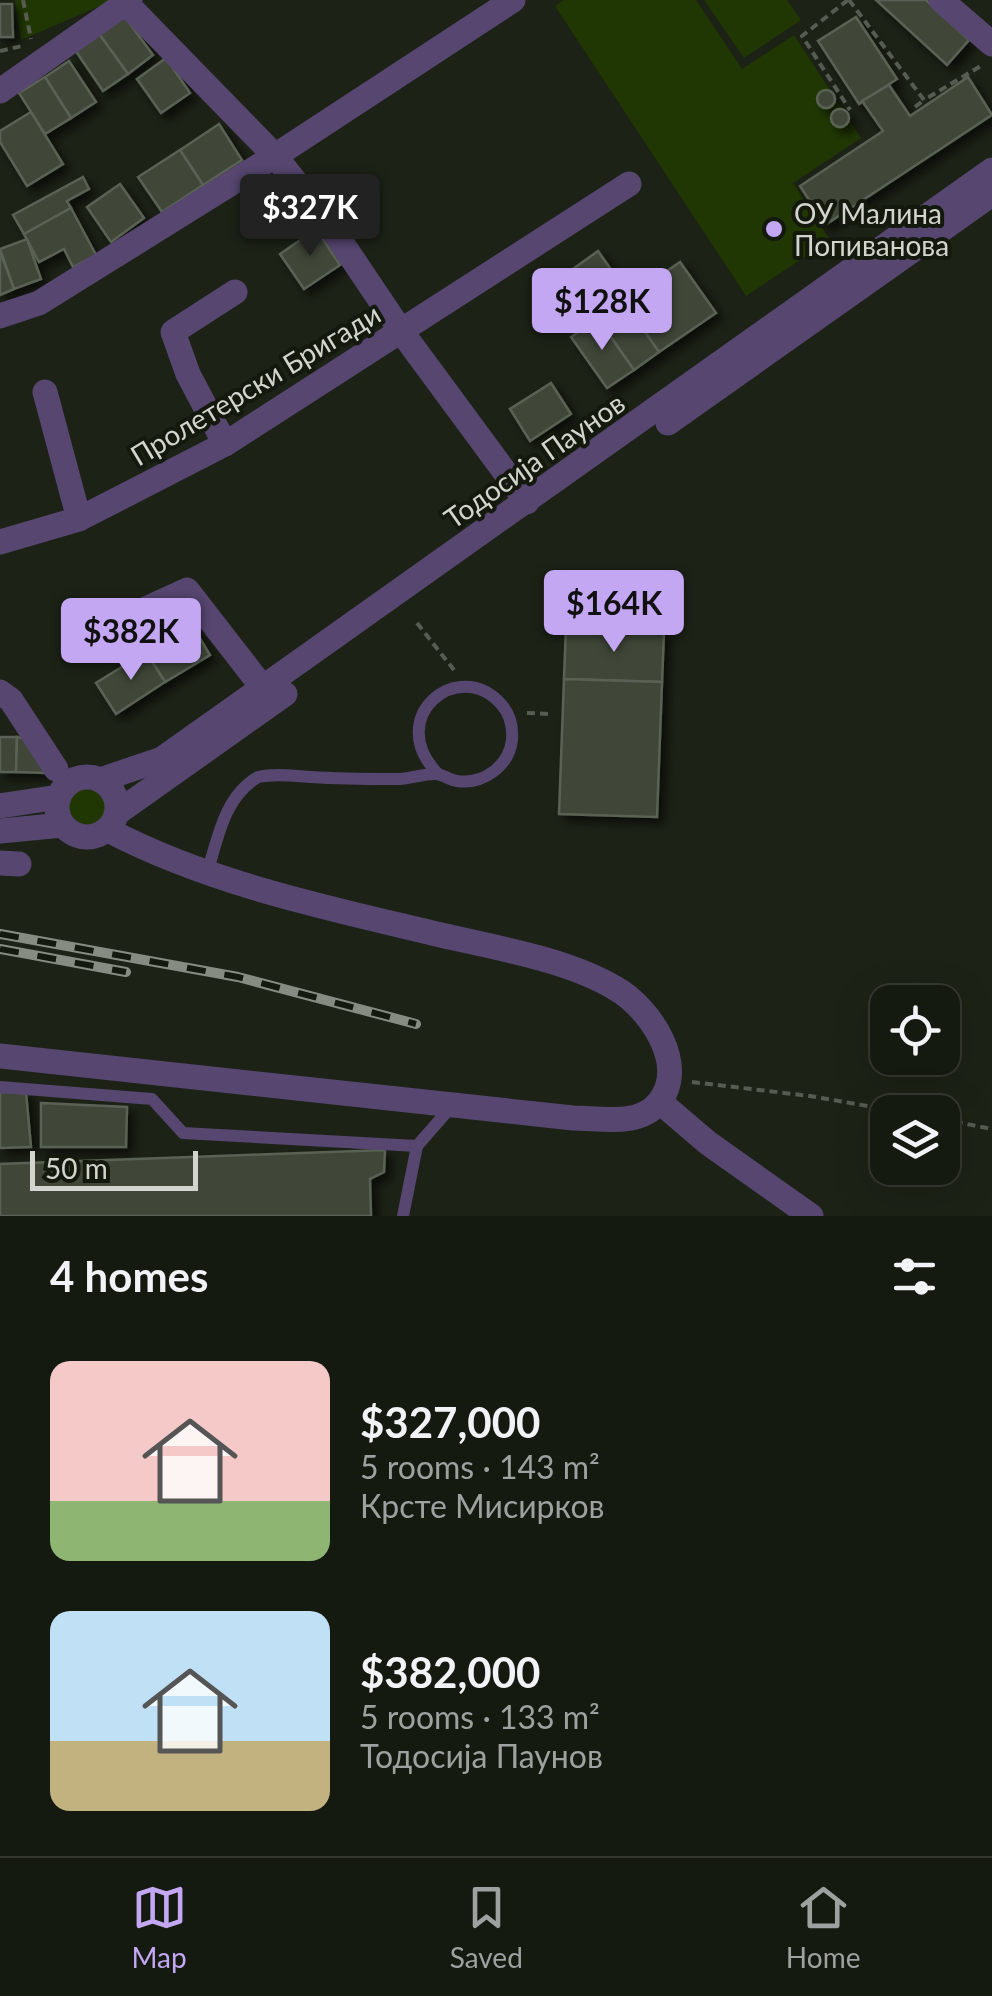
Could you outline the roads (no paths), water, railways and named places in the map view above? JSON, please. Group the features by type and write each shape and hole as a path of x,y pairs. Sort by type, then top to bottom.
{"street":[{"path":"0,316 39,303 513,0"},
{"path":"941,0 992,44"},
{"path":"0,91 126,1 274,156 331,227 401,331 528,502"},
{"name":"Тодосија Паунов","path":"100,780 162,759 992,170"},
{"name":"Пролетерски Бригади","path":"0,542 78,519 225,444 630,184"},
{"name":"Тодосија Паунов","path":"112,821 992,194"},
{"path":"225,444 188,374 173,332 234,292"},
{"path":"44,392 78,519"},
{"path":"118,622 187,590 263,688"},
{"path":"0,692 11,700 56,769"},
{"path":"81,778 100,780 114,794 112,821 89,838 70,832 58,816 59,796 68,784 81,778"},
{"path":"0,806 59,796"},
{"path":"0,1056 573,1118 632,1118 648,1113 660,1102 668,1078 663,1037 618,989 594,977 514,952 326,908 208,873 112,821"},
{"path":"0,831 63,825"},
{"path":"660,1102 708,1143 811,1216"}],"lane":[{"path":"208,873 230,802 258,777 402,779 438,774 455,781 474,781 491,774 504,762 512,744 512,726 505,708 492,695 475,688 456,688 439,694 426,707 418,724 418,743 425,760 438,774"},
{"path":"0,1087 152,1098 183,1133 417,1146"},
{"path":"403,1216 417,1146 453,1105"}],"railway":[{"path":"0,934 238,977 416,1024"},
{"path":"0,949 126,972"}],"place":[{"name":"ОУ Малина Попиванова","path":"774,229"}]}
